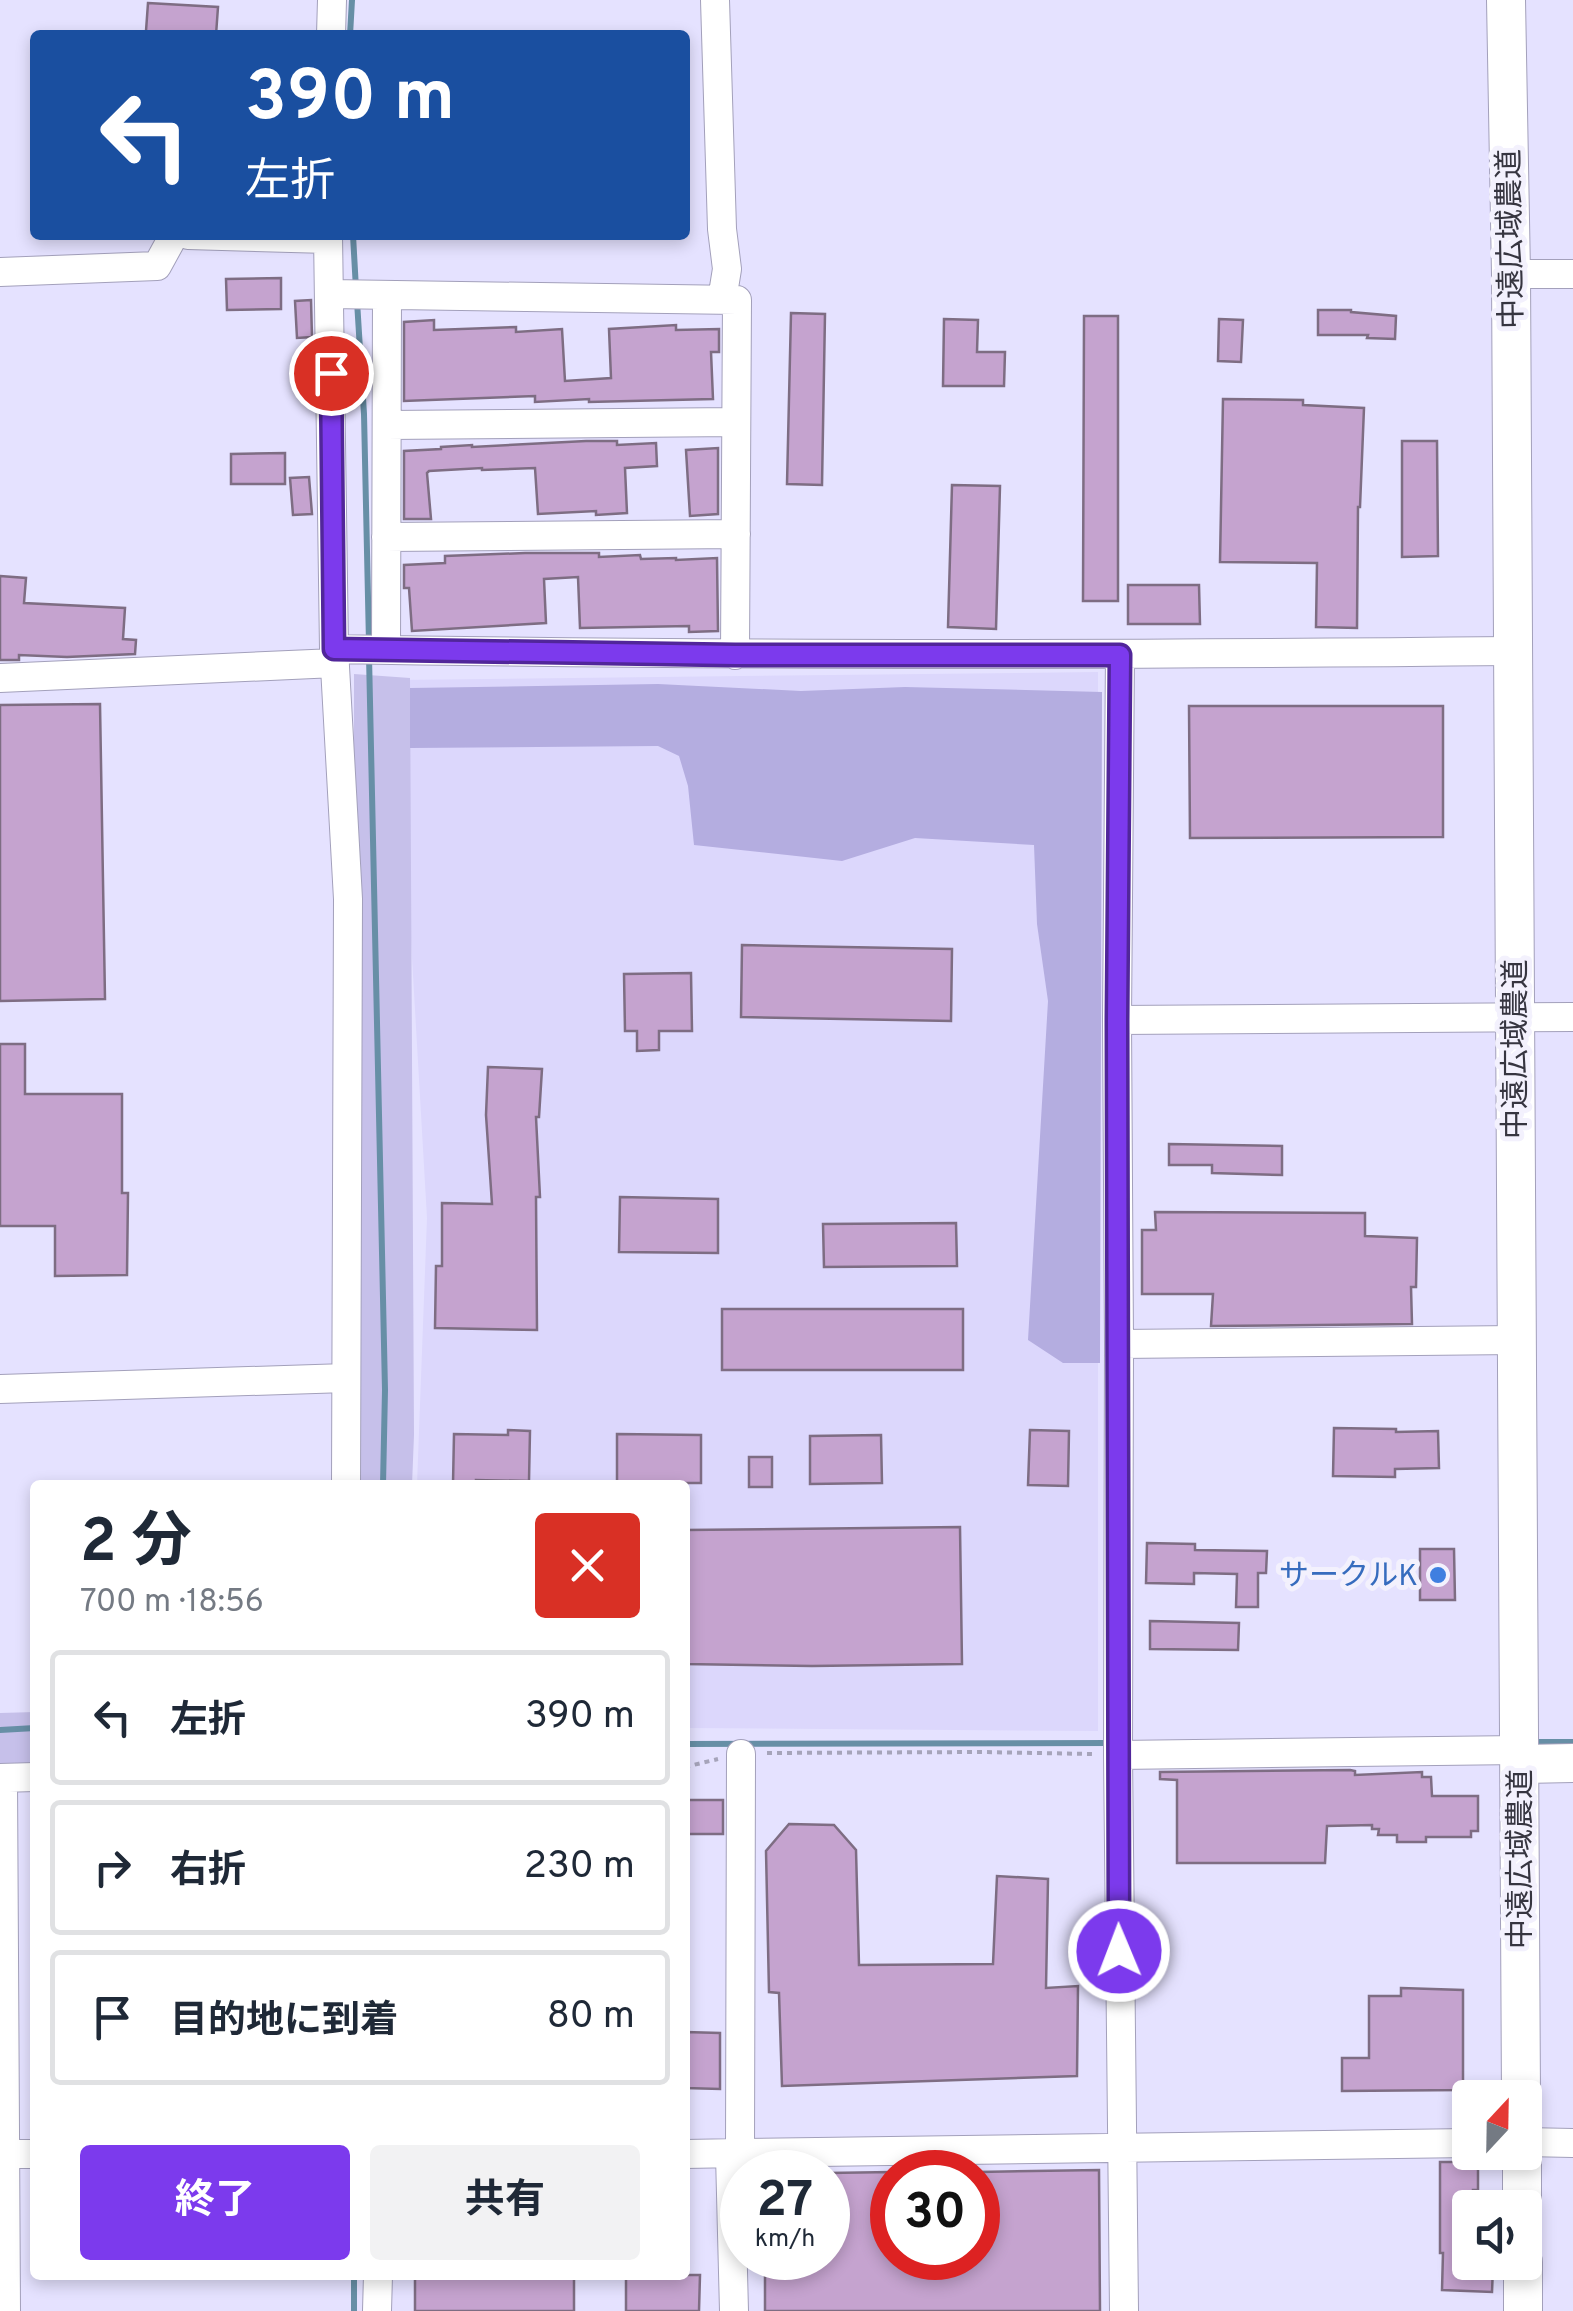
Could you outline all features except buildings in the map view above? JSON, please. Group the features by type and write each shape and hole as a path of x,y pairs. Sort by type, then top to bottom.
{"street":[{"path":"331,30 332,0"},
{"path":"716,0 722,229 727,269 722,300"},
{"name":"中遠広域農道","path":"1506,0 1514,650 1521,2080"},
{"path":"0,272 156,266 171,240"},
{"path":"328,240 334,656 348,899 346,1480"},
{"path":"1511,274 1573,274"},
{"path":"330,294 737,300 735,655"},
{"path":"386,650 387,295"},
{"path":"386,425 736,422"},
{"path":"386,537 736,534"},
{"path":"0,678 386,650 1120,655 1514,650"},
{"path":"1120,655 1118,1755 1124,2311"},
{"path":"1117,1020 1573,1017"},
{"path":"1119,1344 1516,1340"},
{"path":"0,1389 346,1378"},
{"path":"735,2150 741,1754"},
{"path":"1118,1755 1520,1757 1573,1763"},
{"path":"6,2311 1,1778 30,1777"},
{"path":"1542,2142 1573,2142"},
{"path":"850,2152 1452,2143"},
{"path":"4,2154 30,2154"},
{"path":"690,2154 720,2154"},
{"path":"378,2280 378,2311"},
{"path":"734,2280 734,2311"},
{"path":"1523,2280 1523,2311"}],"path":[{"path":"690,1766 741,1754 1118,1755"}],"shaded area":[{"path":"1098,672 1098,1731 690,1728 690,1480 417,1480 427,1218 396,680"},
{"path":"354,674 410,678 414,1435 412,1480 354,1480"},
{"path":"658,684 801,691 905,687 1102,692 1100,1363 1063,1363 1028,1340 1048,1001 1037,924 1034,845 915,838 842,861 694,845 688,786 679,756 658,746 410,748 410,688"},
{"path":"30,1712 30,1780 0,1782 0,1713"}],"waterway":[{"path":"350,30 352,0"},
{"path":"353,240 356,289"},
{"path":"357,301 364,414 369,643"},
{"path":"369,656 385,1390 383,1480"},
{"path":"0,1730 30,1728"},
{"path":"1529,1742 1573,1742"},
{"path":"690,1744 1112,1743"},
{"path":"354,2280 354,2311"}],"place":[{"name":"サークルK","path":"1438,1575"}],"route":[{"path":"331,373 334,649 1120,655 1119,1951"}]}
